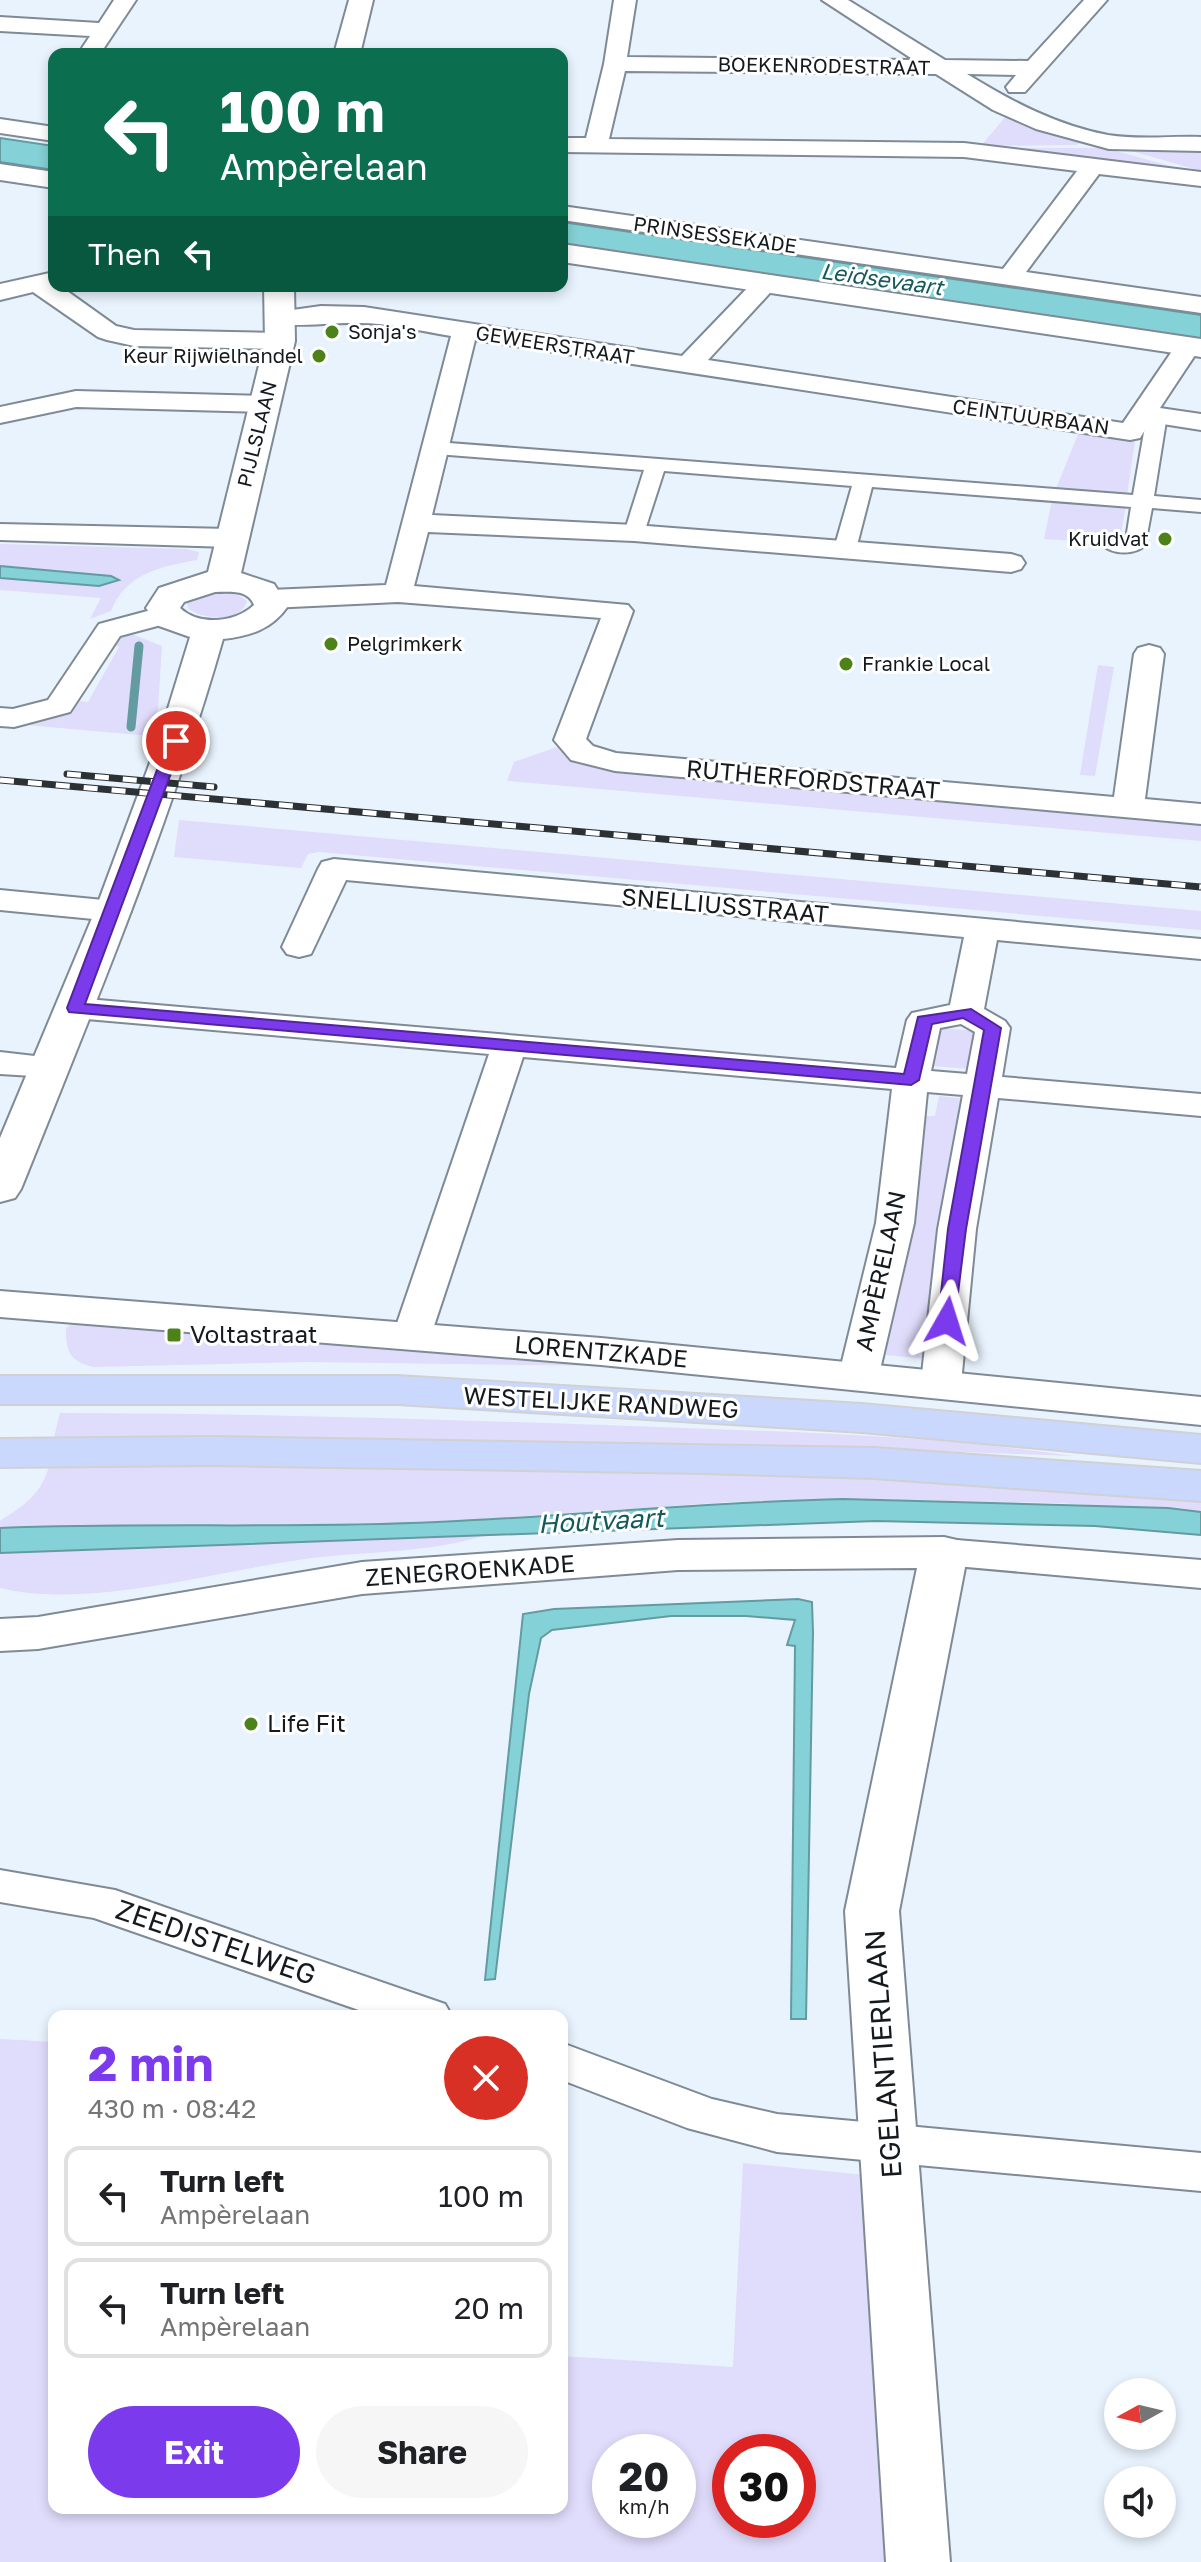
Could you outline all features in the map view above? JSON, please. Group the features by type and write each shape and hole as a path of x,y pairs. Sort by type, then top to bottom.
{"main road":[{"name":"WESTELIJKE RANDWEG","path":"0,1390 397,1390 877,1419 1201,1449"},
{"name":"WESTELIJKE RANDWEG","path":"0,1453 211,1451 735,1459 874,1463 1201,1486"}],"street":[{"path":"93,48 125,0"},
{"path":"349,48 361,0"},
{"path":"596,145 615,64 625,0"},
{"path":"833,0 945,67 1001,105 1044,124 1109,142 1201,144"},
{"path":"964,150 1096,0"},
{"path":"0,24 105,30"},
{"name":"BOEKENRODESTRAAT","path":"615,64 1034,68"},
{"path":"0,126 48,133"},
{"path":"568,145 964,150 1201,179"},
{"path":"1010,277 1093,166"},
{"path":"0,172 48,179"},
{"name":"PRINSESSEKADE","path":"568,214 1201,305"},
{"path":"568,254 1194,347"},
{"path":"0,292 46,282"},
{"path":"688,365 766,283"},
{"name":"GEWEERSTRAAT","path":"58,292 107,332 134,338 280,330 321,314 364,315 830,387"},
{"name":"PIJLSLAAN","path":"222,581 280,330 279,292"},
{"path":"166,615 165,601 180,589 222,581 254,586 270,599 398,593 465,330"},
{"name":"CEINTUURBAAN","path":"830,387 1130,432 1150,414 1194,347"},
{"path":"0,415 76,399 265,404"},
{"path":"1113,545 1135,545 1143,502 1150,414 1201,422"},
{"path":"436,448 1201,506"},
{"path":"634,533 656,465"},
{"path":"845,549 864,480"},
{"path":"417,523 634,533 1011,563"},
{"path":"0,532 230,538"},
{"name":"RUTHERFORDSTRAAT","path":"398,593 618,611 570,740 582,753 615,762 1201,814"},
{"path":"0,717 14,718 59,706 109,630 166,615 182,625 209,630 251,623 268,612 270,599"},
{"path":"0,1189 114,911 176,741 209,630"},
{"path":"1128,808 1149,654"},
{"name":"SNELLIUSSTRAAT","path":"299,947 334,869 1201,949"},
{"path":"0,900 114,911"},
{"path":"941,1383 957,1229 993,1028 966,1013 982,930"},
{"path":"75,1008 1201,1105"},
{"name":"AMPÈRELAAN","path":"859,1374 895,1223 911,1080 924,1020 966,1013"},
{"path":"412,1335 509,1046"},
{"path":"0,1063 49,1066"},
{"name":"LORENTZKADE","path":"0,1304 412,1335 859,1374 1201,1411"},
{"path":"944,1552 1201,1574"},
{"name":"ZENEGROENKADE","path":"0,1635 38,1633 362,1578 678,1555 944,1552"},
{"name":"EGELANTIERLAAN","path":"918,2562 872,1911 944,1552"},
{"name":"ZEEDISTELWEG","path":"0,1886 99,1902 411,2010"},
{"path":"568,2063 704,2115 777,2133 1201,2172"}],"shaded area":[{"path":"1006,116 1083,142 1076,145 981,146"},
{"path":"989,148 1105,148 1200,174"},
{"path":"1128,150 1201,150 1201,171"},
{"path":"1079,432 1135,441 1127,495 1055,491"},
{"path":"1052,500 1126,505 1119,544 1044,539"},
{"path":"0,544 186,549 199,552 197,560 157,569 135,580 117,598 111,611 90,619 101,598 0,590 0,578 99,586 118,580 0,569"},
{"path":"222,590 234,592 247,601 238,613 212,617 189,609 187,604 191,598"},
{"path":"129,633 162,646 158,708 150,736 27,725 63,715 80,701 88,702 119,647 112,644 119,636"},
{"path":"1098,665 1114,667 1095,776 1080,775"},
{"path":"557,747 565,756 605,768 1201,821 1201,841 507,781 514,762"},
{"path":"179,820 1201,911 1201,930 319,852 308,854 301,868 174,857"},
{"path":"939,1028 976,1031 969,1069 932,1066"},
{"path":"939,1096 965,1099 927,1359 886,1355 924,1116 935,1116"},
{"path":"73,1323 600,1366 306,1362 93,1367 79,1362 70,1354 66,1328"},
{"path":"60,1413 359,1417 762,1431 918,1439 1073,1456 737,1444 54,1437"},
{"path":"49,1466 833,1471 1201,1499 1201,1512 1056,1503 843,1499 729,1502 439,1522 303,1527 0,1528 0,1521 36,1492"},
{"path":"486,1535 443,1545 312,1558 114,1591 35,1594 0,1588 0,1553"},
{"path":"0,2039 48,2042 48,2514 568,2514 568,2356 733,2367 743,2163 865,2175 890,2562 0,2562"}],"water":[{"path":"0,138 48,145 48,169 0,162"},
{"name":"Leidsevaart","path":"568,223 1201,315 1201,339 568,246"},
{"path":"0,566 111,576 119,580 99,586 0,578"},
{"name":"Houtvaart","path":"843,1499 1168,1508 1201,1512 1201,1535 1095,1526 876,1521 0,1553 0,1528 382,1524"},
{"path":"798,1599 812,1602 813,1632 806,2019 791,2019 795,1646 787,1645 795,1620 746,1616 671,1616 552,1630 541,1638 529,1694 495,1979 485,1980 523,1614 554,1609"}],"waterway":[{"path":"131,727 139,646"}],"railway":[{"path":"67,774 214,787"},
{"path":"0,780 1201,887"}],"place":[{"name":"Sonja's","path":"332,332"},
{"name":"Keur Rijwielhandel","path":"319,356"},
{"name":"Kruidvat","path":"1165,539"},
{"name":"Pelgrimkerk","path":"331,644"},
{"name":"Frankie Local","path":"846,664"},
{"name":"Voltastraat","path":"174,1335"},
{"name":"Life Fit","path":"251,1724"}],"route":[{"path":"176,741 75,1008 911,1080 924,1020 966,1013 993,1028 957,1229 947,1321"}]}
